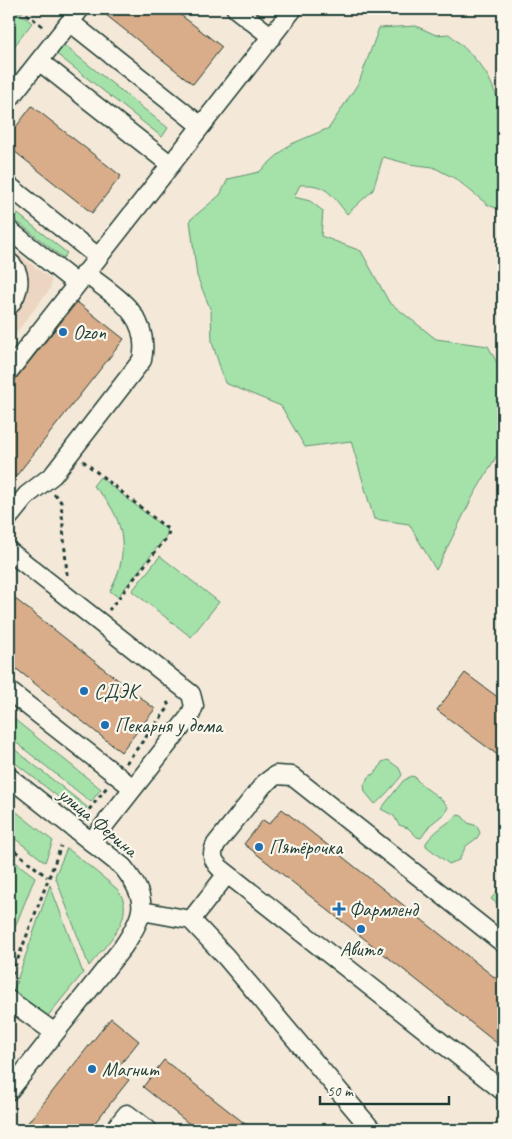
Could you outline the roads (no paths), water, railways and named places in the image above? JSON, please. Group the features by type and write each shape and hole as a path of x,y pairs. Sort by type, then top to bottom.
{"street":[{"path":"236,9 272,37"},
{"path":"9,371 293,9"},
{"path":"9,99 75,15 202,126"},
{"path":"39,61 171,165"},
{"path":"9,186 98,257"},
{"path":"9,230 134,313 139,326 143,356 140,365 49,479 24,498 9,516"},
{"path":"9,262 14,266 19,279 17,294 9,306"},
{"path":"9,551 190,694 194,703 190,716 91,842"},
{"path":"9,690 133,788"},
{"path":"503,943 292,776 276,775 264,784 216,844 213,857 215,863 227,874 503,1091"},
{"name":"улица Ферина","path":"9,778 122,867 136,884 142,898 142,911"},
{"path":"191,920 227,874"},
{"path":"9,1091 123,947 135,929 142,911 191,920 226,957 372,1130"},
{"path":"9,1000 55,1033"},
{"path":"114,1130 127,1114 148,1130"}],"place":[{"name":"Ozon","path":"63,332"},
{"name":"СДЭК","path":"84,691"},
{"name":"Пекарня у дома","path":"105,725"},
{"name":"Пятёрочка","path":"259,847"},
{"name":"Фармленд","path":"339,909"},
{"name":"Авито","path":"361,929"},
{"name":"Магнит","path":"92,1069"}]}
